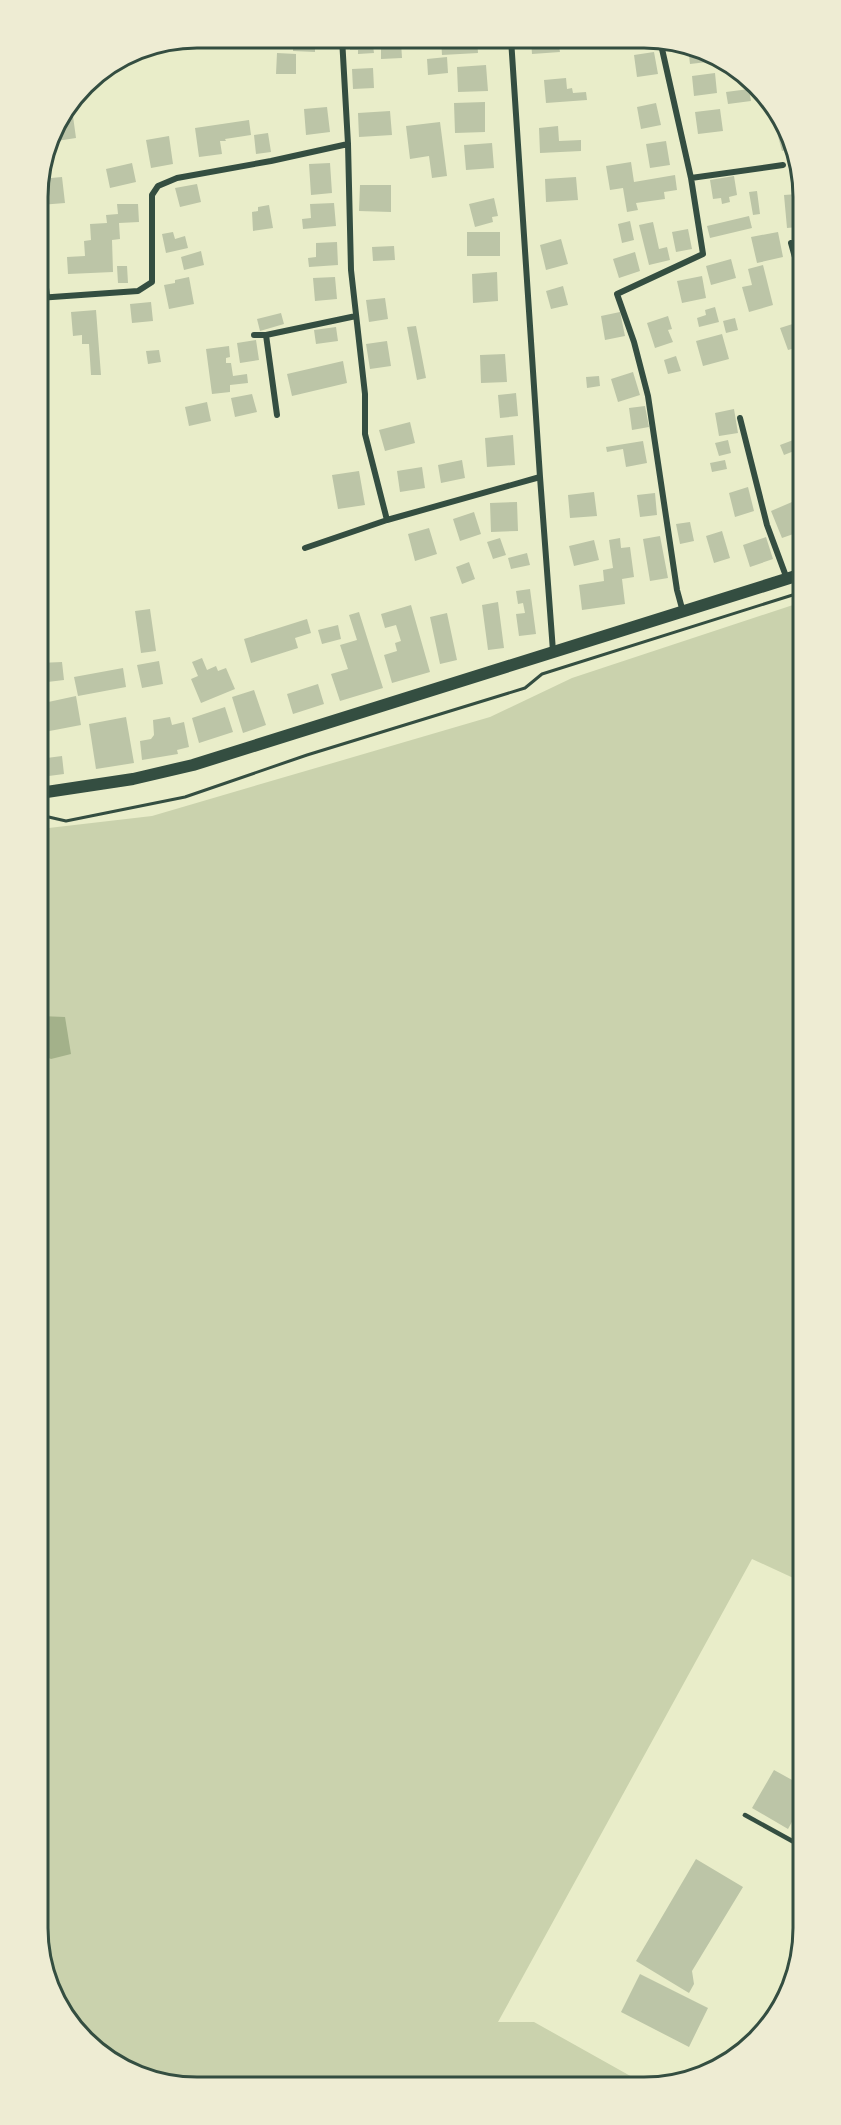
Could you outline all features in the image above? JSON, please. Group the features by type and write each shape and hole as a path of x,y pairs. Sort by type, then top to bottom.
{"main road":[{"path":"48,792 133,779 193,765 793,577"}],"street":[{"path":"343,48 351,270 365,394 365,434 387,520"},
{"path":"512,48 554,651"},
{"path":"662,49 691,178 704,254 617,294 634,342 648,396 677,590 683,612"},
{"path":"48,296 138,291 152,282 152,195 158,186 177,178 348,144"},
{"path":"691,178 783,165"},
{"path":"791,243 793,250"},
{"path":"254,335 266,335 356,316"},
{"path":"266,335 277,415"},
{"path":"740,418 767,525 793,575"},
{"path":"305,548 387,520 540,477"}],"lane":[{"path":"745,1815 793,1841"}],"path":[{"path":"48,817 66,821 185,797 307,755 525,688 542,674 793,595"}],"shaded area":[{"path":"793,605 793,1578 752,1559 498,2022 534,2022 632,2077 197,2077 178,2076 149,2069 131,2062 106,2046 79,2019 59,1985 49,1947 48,828 152,816 490,717 572,678"},
{"path":"48,1016 65,1017 71,1054 51,1059 48,1058"}],"building":[{"path":"293,48 315,48 315,52 293,51"},
{"path":"350,48 373,48 374,53 358,54 358,50 350,50"},
{"path":"381,48 401,48 402,58 381,59"},
{"path":"442,48 478,48 478,53 442,55"},
{"path":"532,48 559,48 560,52 532,54"},
{"path":"654,52 658,74 637,77 634,55"},
{"path":"277,53 296,54 296,74 276,74"},
{"path":"689,55 707,62 690,64"},
{"path":"447,57 448,73 428,75 427,59"},
{"path":"486,65 488,91 458,92 457,67"},
{"path":"373,68 374,88 353,89 352,69"},
{"path":"715,73 717,93 694,96 692,76"},
{"path":"566,78 567,89 572,88 573,93 586,92 587,100 546,103 544,80"},
{"path":"746,89 750,93 751,101 728,104 726,92"},
{"path":"485,102 485,132 455,133 454,103"},
{"path":"656,103 661,125 641,129 637,107"},
{"path":"327,107 330,132 306,135 304,109"},
{"path":"720,109 723,131 698,134 695,112"},
{"path":"390,111 392,135 359,137 358,113"},
{"path":"73,115 76,138 59,141"},
{"path":"249,120 251,135 220,141 222,154 199,157 195,128"},
{"path":"440,122 447,176 432,178 429,156 410,159 406,126"},
{"path":"558,126 559,141 581,140 581,151 540,153 539,128"},
{"path":"775,127 785,150 782,151"},
{"path":"268,133 271,152 256,154 254,135"},
{"path":"169,136 173,164 151,168 146,140"},
{"path":"666,141 670,165 650,168 646,144"},
{"path":"492,143 494,168 466,170 464,145"},
{"path":"631,162 634,182 675,175 677,190 664,192 665,199 636,203 638,210 627,212 623,188 610,190 606,166"},
{"path":"132,163 136,182 110,188 106,169"},
{"path":"330,163 332,193 311,195 309,164"},
{"path":"734,176 737,195 729,197 730,202 722,204 721,198 713,199 710,180"},
{"path":"62,177 65,203 48,204 49,178"},
{"path":"576,177 578,200 546,202 545,179"},
{"path":"197,184 201,202 180,207 175,188"},
{"path":"360,185 391,185 391,212 359,211"},
{"path":"757,191 760,214 753,215 749,192"},
{"path":"793,194 793,227 787,228 784,195"},
{"path":"494,198 498,216 492,217 493,222 475,227 469,204"},
{"path":"334,203 336,226 303,229 302,219 311,218 310,204"},
{"path":"117,204 138,204 139,222 119,223 120,239 112,240 113,272 68,274 67,257 85,256 84,241 91,240 90,224 107,223 106,215 118,214"},
{"path":"269,205 273,228 253,231 252,212 258,211 258,207"},
{"path":"749,216 752,228 710,238 707,226"},
{"path":"630,221 634,240 622,243 618,224"},
{"path":"653,222 659,249 667,247 670,260 649,265 639,225"},
{"path":"688,229 692,249 676,252 672,232"},
{"path":"173,232 175,239 185,236 188,248 166,253 162,234"},
{"path":"467,232 500,232 500,256 467,256"},
{"path":"778,232 783,257 757,263 751,237"},
{"path":"561,239 568,264 546,270 540,245"},
{"path":"337,242 338,265 309,267 308,258 316,257 316,243"},
{"path":"394,246 395,260 373,261 372,247"},
{"path":"201,251 204,265 184,270 181,257"},
{"path":"635,252 640,271 619,278 613,259"},
{"path":"731,259 736,278 711,285 706,266"},
{"path":"763,265 773,305 749,312 742,287 752,285 748,269"},
{"path":"117,266 127,266 128,283 118,283"},
{"path":"497,272 498,301 473,303 472,274"},
{"path":"702,276 706,298 682,303 677,281"},
{"path":"189,277 194,304 169,309 164,285"},
{"path":"335,277 337,299 315,301 313,278"},
{"path":"563,286 568,305 551,309 546,291"},
{"path":"385,298 388,319 369,322 366,300"},
{"path":"151,302 153,321 132,323 130,304"},
{"path":"715,307 719,322 699,327 697,318 706,315 705,310"},
{"path":"96,310 101,375 91,375 89,344 82,344 82,335 73,336 71,312"},
{"path":"620,312 625,336 605,340 601,316"},
{"path":"281,313 284,324 260,331 257,319"},
{"path":"668,316 672,329 668,330 673,342 655,348 647,323"},
{"path":"735,318 738,330 726,333 723,321"},
{"path":"793,324 793,349 788,350 780,328"},
{"path":"416,326 426,378 417,380 407,327"},
{"path":"336,327 338,341 316,344 314,330"},
{"path":"722,334 729,359 703,366 696,341"},
{"path":"256,340 259,360 240,363 237,343"},
{"path":"387,341 391,366 370,369 366,344"},
{"path":"229,346 230,357 226,358 226,363 231,363 233,376 247,374 248,383 230,385 230,392 212,394 206,349"},
{"path":"159,350 161,362 148,364 146,351"},
{"path":"505,354 507,382 481,383 480,355"},
{"path":"676,356 681,371 668,374 664,360"},
{"path":"343,361 347,383 292,396 287,374"},
{"path":"633,372 640,395 618,402 611,379"},
{"path":"599,376 600,386 587,388 586,377"},
{"path":"516,393 518,416 500,418 498,395"},
{"path":"252,394 257,412 235,417 231,398"},
{"path":"207,402 211,421 189,426 185,407"},
{"path":"645,406 649,427 632,430 629,408"},
{"path":"734,409 738,433 719,436 715,413"},
{"path":"410,422 415,443 385,451 379,430"},
{"path":"513,435 515,465 487,467 485,438"},
{"path":"728,440 731,453 719,456 715,443"},
{"path":"793,440 793,451 784,455 780,445"},
{"path":"643,441 647,463 626,467 623,449 607,452 606,447"},
{"path":"462,460 465,478 441,483 438,465"},
{"path":"725,460 727,469 712,472 710,463"},
{"path":"422,467 425,488 400,492 397,471"},
{"path":"359,471 365,505 338,509 332,475"},
{"path":"748,487 754,511 735,517 729,493"},
{"path":"594,492 597,516 570,518 568,495"},
{"path":"655,493 657,515 640,517 637,495"},
{"path":"517,502 518,531 491,532 490,503"},
{"path":"792,502 793,534 782,538 771,511"},
{"path":"474,512 481,534 460,541 453,519"},
{"path":"690,522 694,541 680,544 676,524"},
{"path":"429,528 437,554 415,561 408,534"},
{"path":"722,531 730,558 714,563 706,536"},
{"path":"660,536 668,578 650,581 643,539"},
{"path":"766,537 773,559 750,567 743,545"},
{"path":"500,538 506,555 493,559 487,542"},
{"path":"620,538 621,548 630,547 634,577 622,579 625,604 582,610 579,585 604,581 603,570 613,568 609,540"},
{"path":"594,540 599,560 574,566 569,546"},
{"path":"527,553 530,565 511,569 508,558"},
{"path":"469,562 475,579 462,584 456,567"},
{"path":"530,589 536,634 519,636 516,614 525,613 523,603 518,604 516,591"},
{"path":"498,602 504,648 488,650 482,605"},
{"path":"411,605 430,672 392,683 384,655 397,651 395,643 401,641 396,625 385,628 381,614"},
{"path":"150,609 156,651 141,653 135,611"},
{"path":"359,612 383,688 340,701 331,674 348,669 340,645 357,640 349,615"},
{"path":"447,613 457,660 440,664 430,617"},
{"path":"307,619 311,633 295,638 298,648 251,663 244,639"},
{"path":"338,625 341,639 322,644 318,630"},
{"path":"202,658 207,670 216,666 218,671 226,668 235,689 201,703 191,679 198,676 192,662"},
{"path":"159,661 163,684 142,688 137,665"},
{"path":"62,662 64,680 48,682 48,663"},
{"path":"123,668 126,687 78,696 74,677"},
{"path":"318,684 324,704 293,714 287,694"},
{"path":"254,690 266,725 243,733 232,697"},
{"path":"76,696 81,725 48,731 48,702"},
{"path":"225,707 233,732 199,743 192,718"},
{"path":"126,717 134,763 96,769 89,724"},
{"path":"170,717 172,725 184,722 189,747 177,750 178,754 142,760 140,741 151,739 154,735 153,720"},
{"path":"62,756 64,774 48,776 48,758"},
{"path":"774,1770 793,1780 793,1820 788,1829 752,1808"},
{"path":"696,1859 743,1887 692,1971 694,1984 689,1993 636,1961"},
{"path":"640,1974 708,2008 689,2047 621,2012"}]}
